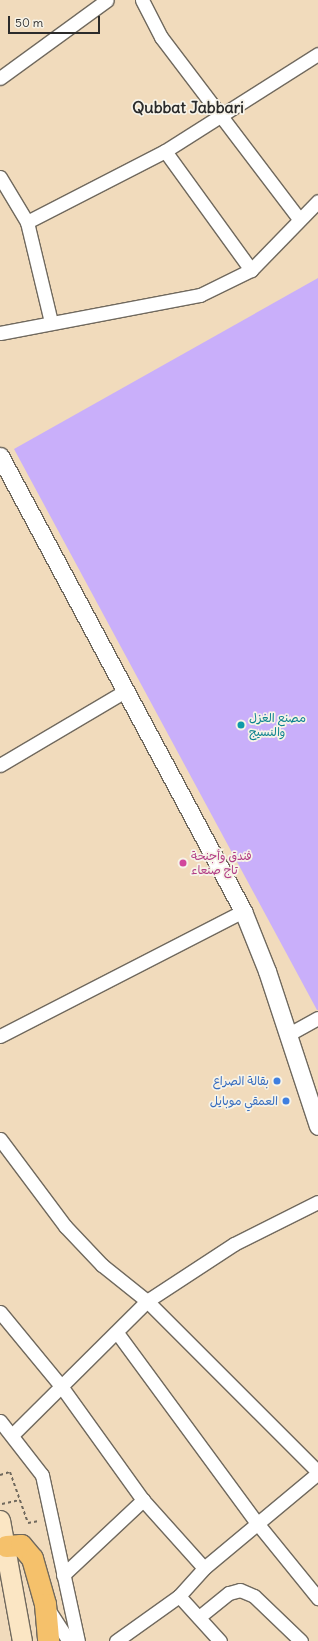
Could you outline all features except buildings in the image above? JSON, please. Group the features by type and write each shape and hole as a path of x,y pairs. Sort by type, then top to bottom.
{"main road":[{"path":"0,1520 6,1546 22,1641"},
{"path":"6,1546 15,1543 29,1553 45,1604 48,1641"}],"street":[{"path":"0,78 107,0"},
{"path":"142,0 161,37 224,116 299,219"},
{"path":"26,222 165,151 224,116 318,54"},
{"path":"165,151 251,270"},
{"path":"0,177 26,222 51,322"},
{"path":"0,333 51,322 200,295 251,270 318,201"},
{"path":"0,456 243,911 289,1034 318,1126"},
{"path":"0,765 126,690"},
{"path":"0,1036 243,911"},
{"path":"289,1034 318,1018"},
{"path":"0,1139 65,1226 102,1265 147,1302 318,1473 204,1568 179,1596 116,1641"},
{"path":"12,1435 61,1386 118,1334 147,1302 234,1244 318,1202"},
{"path":"0,1312 61,1386 143,1500 204,1568"},
{"path":"118,1334 257,1523 318,1598"},
{"path":"0,1421 42,1475 78,1641"},
{"path":"63,1575 143,1500"},
{"path":"198,1617 229,1593 240,1590 254,1596 301,1641"},
{"path":"179,1596 220,1641"},
{"path":"45,1604 69,1641"}],"path":[{"path":"0,1475 10,1472 28,1524"},
{"path":"0,1505 20,1500"}],"place":[{"name":"مصنع الغزل والنسيج","path":"241,725"},
{"name":"فندق وأجنحة تاج صنعاء","path":"183,863"},
{"name":"بقالة الصراع","path":"277,1081"},
{"name":"العمقي موبايل","path":"286,1101"}],"district":[{"name":"Qubbat Jabbari","path":"188,107"}]}
